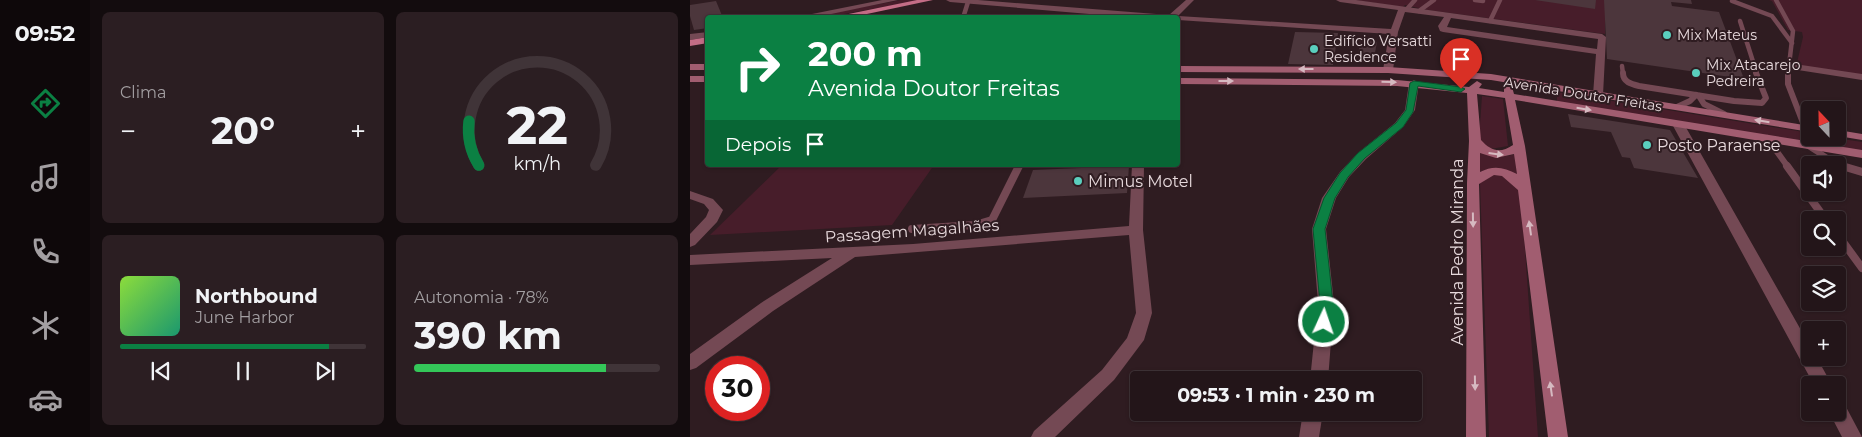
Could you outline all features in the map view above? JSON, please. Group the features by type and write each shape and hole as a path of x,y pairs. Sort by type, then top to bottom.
{"main road":[{"path":"841,15 855,10 929,0"},
{"path":"690,44 705,41"},
{"path":"690,67 705,67"},
{"name":"Avenida Doutor Freitas","path":"1180,69 1388,70 1493,78 1801,127"},
{"path":"1472,90 1479,81 1493,78 1507,85 1510,97 1519,146 1558,437"},
{"path":"690,79 705,79"},
{"name":"Avenida Doutor Freitas","path":"1180,81 1414,83 1472,90 1801,143"},
{"path":"1550,87 1553,104"},
{"name":"Avenida Pedro Miranda","path":"1472,90 1475,140 1473,183 1476,437"},
{"path":"1846,134 1862,137"},
{"path":"1475,140 1482,149 1495,155 1510,153 1519,146"},
{"name":"Avenida Doutor Freitas","path":"1816,146 1862,154"},
{"path":"1473,183 1483,174 1498,171 1514,177 1525,189"}],"street":[{"path":"842,0 855,10"},
{"path":"818,15 855,10 894,0"},
{"path":"950,0 1144,15"},
{"path":"1173,15 1190,0"},
{"path":"1340,0 1602,37 1598,95"},
{"path":"1388,70 1394,32 1405,9"},
{"path":"1449,15 1442,26 1443,29 1601,52"},
{"path":"1180,18 1394,32"},
{"path":"690,37 705,34"},
{"path":"1788,66 1862,77"},
{"path":"1319,371 1326,303 1319,229 1329,198 1344,175 1362,156 1399,125 1410,110 1414,83"},
{"path":"1678,124 1818,376"},
{"path":"1041,437 1108,375 1135,340 1144,313 1136,230 1138,167"},
{"path":"690,195 706,200 716,210 712,219 690,242"},
{"name":"Passagem Magalhães","path":"690,260 997,244 1136,230"},
{"path":"690,363 767,307 850,253"},
{"path":"1309,437 1312,421"},
{"path":"1843,421 1852,437"}],"lane":[{"path":"1405,9 1415,0"},
{"path":"1419,11 1434,0"},
{"path":"1475,0 1483,1"},
{"path":"1490,21 1500,0"},
{"path":"1732,0 1772,16 1792,43"},
{"path":"1776,0 1793,31 1788,66 1788,84 1801,114"},
{"path":"964,15 968,2"},
{"path":"1622,66 1623,77 1629,83 1754,104 1762,103 1766,98 1750,57 1740,21"},
{"path":"1677,107 1698,95"},
{"path":"1698,95 1704,104 1728,116"},
{"path":"1767,138 1820,211"},
{"path":"1808,146 1838,165 1862,172"},
{"path":"912,229 975,225 992,220 1019,167"},
{"path":"1846,246 1862,268"}],"shaded area":[{"path":"901,0 923,0 838,15 820,15"},
{"path":"1354,0 1605,0 1605,34 1427,10 1405,5 1403,7"},
{"path":"1769,0 1862,0 1862,77 1796,67 1803,37 1802,32 1788,30 1772,1"},
{"path":"1557,92 1801,132 1801,142 1557,103"},
{"path":"1482,96 1503,99 1508,146 1490,149 1479,139"},
{"path":"1846,140 1862,142 1862,152 1825,146 1846,146"},
{"path":"1478,148 1496,156 1515,154 1518,177 1486,170 1480,172"},
{"path":"780,167 933,167 892,225 710,235"},
{"path":"1495,174 1503,175 1521,192 1538,437 1489,437 1480,183"}],"building":[{"path":"1535,0 1596,0 1595,9"},
{"name":"Mix Mateus","path":"1604,0 1691,0 1692,4 1671,2 1672,6 1719,12 1744,79 1607,59"},
{"path":"716,1 722,15 705,15 705,28 694,30 690,16 690,5"},
{"name":"Edifício Versatti Residence","path":"1295,32 1338,33 1333,65 1288,64"},
{"path":"1360,40 1377,42 1374,58 1358,57"},
{"name":"Posto Paraense","path":"1568,114 1670,130 1698,178 1634,168 1630,158 1622,157 1611,132 1571,127"},
{"name":"Mimus Motel","path":"1129,167 1127,193 1023,198 1033,170"}],"place":[{"name":"Mix Mateus","path":"1667,35"},
{"name":"Edifício Versatti Residence","path":"1314,49"},
{"name":"Mix Atacarejo Pedreira","path":"1696,73"},
{"name":"Posto Paraense","path":"1647,145"},
{"name":"Mimus Motel","path":"1078,181"}],"route":[{"path":"1324,322 1326,303 1319,229 1329,198 1344,175 1362,156 1399,125 1410,110 1414,83 1461,89"}]}
